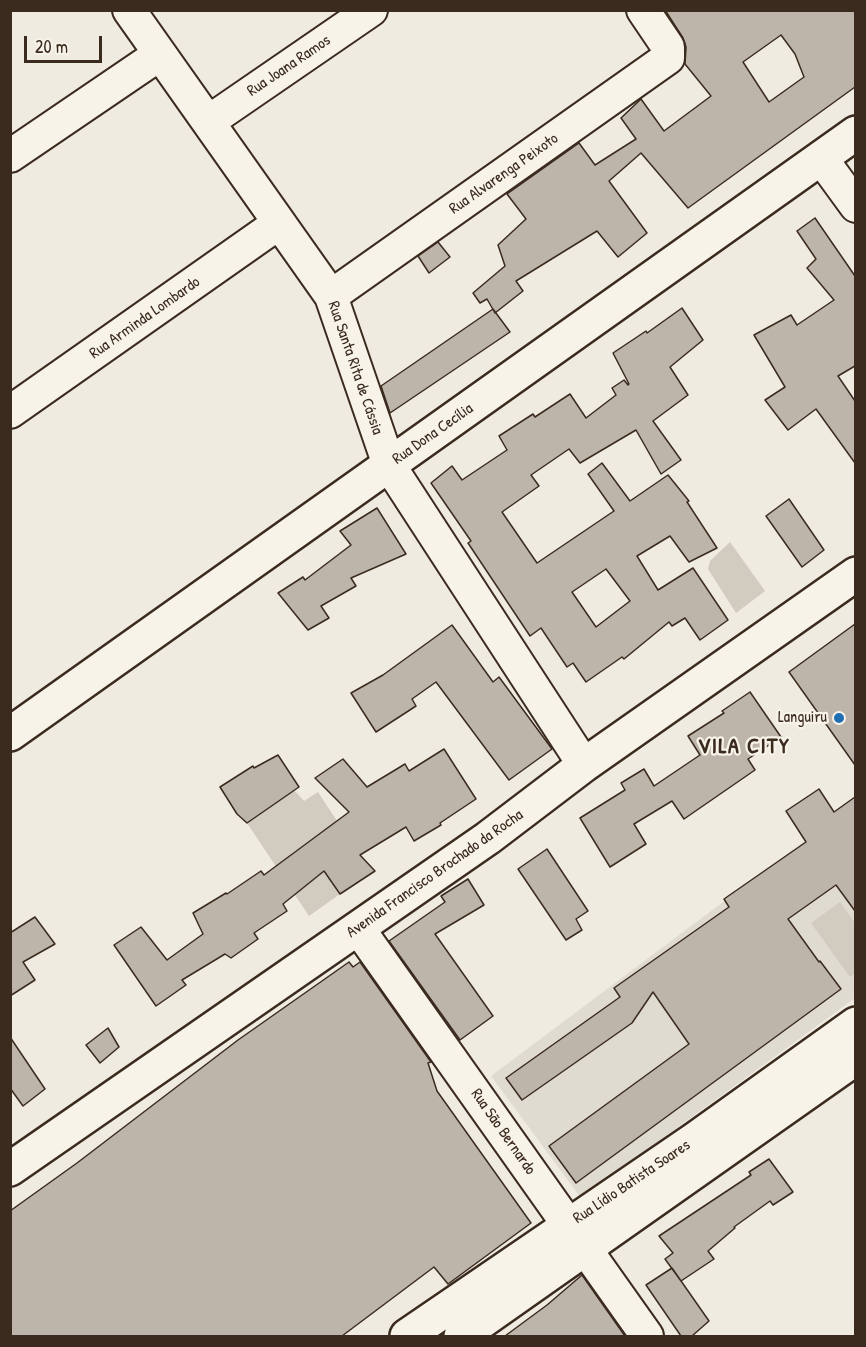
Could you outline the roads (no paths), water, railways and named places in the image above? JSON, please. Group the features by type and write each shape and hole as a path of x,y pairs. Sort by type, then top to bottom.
{"street":[{"name":"Rua Santa Rita de Cássia","path":"129,10 331,296 389,465 584,765"},
{"name":"Rua Joana Ramos","path":"208,122 370,10"},
{"name":"Rua Alvarenga Peixoto","path":"331,296 668,58 668,48 643,10"},
{"path":"10,156 160,54"},
{"name":"Rua Dona Cecília","path":"10,734 855,134"},
{"path":"821,158 855,206"},
{"name":"Rua Arminda Lombardo","path":"10,412 279,224"},
{"name":"Avenida Francisco Brochado da Rocha","path":"10,1169 488,838 584,765 855,574"},
{"name":"Rua São Bernardo","path":"358,928 647,1336"},
{"name":"Rua Lídio Batista Soares","path":"461,1336 694,1140 855,1024"},
{"name":"Rua Lídio Batista Soares","path":"407,1336 440,1327 855,1058"}],"place":[{"name":"Languiru","path":"839,718"}],"district":[{"name":"VILA CITY","path":"744,747"}]}
